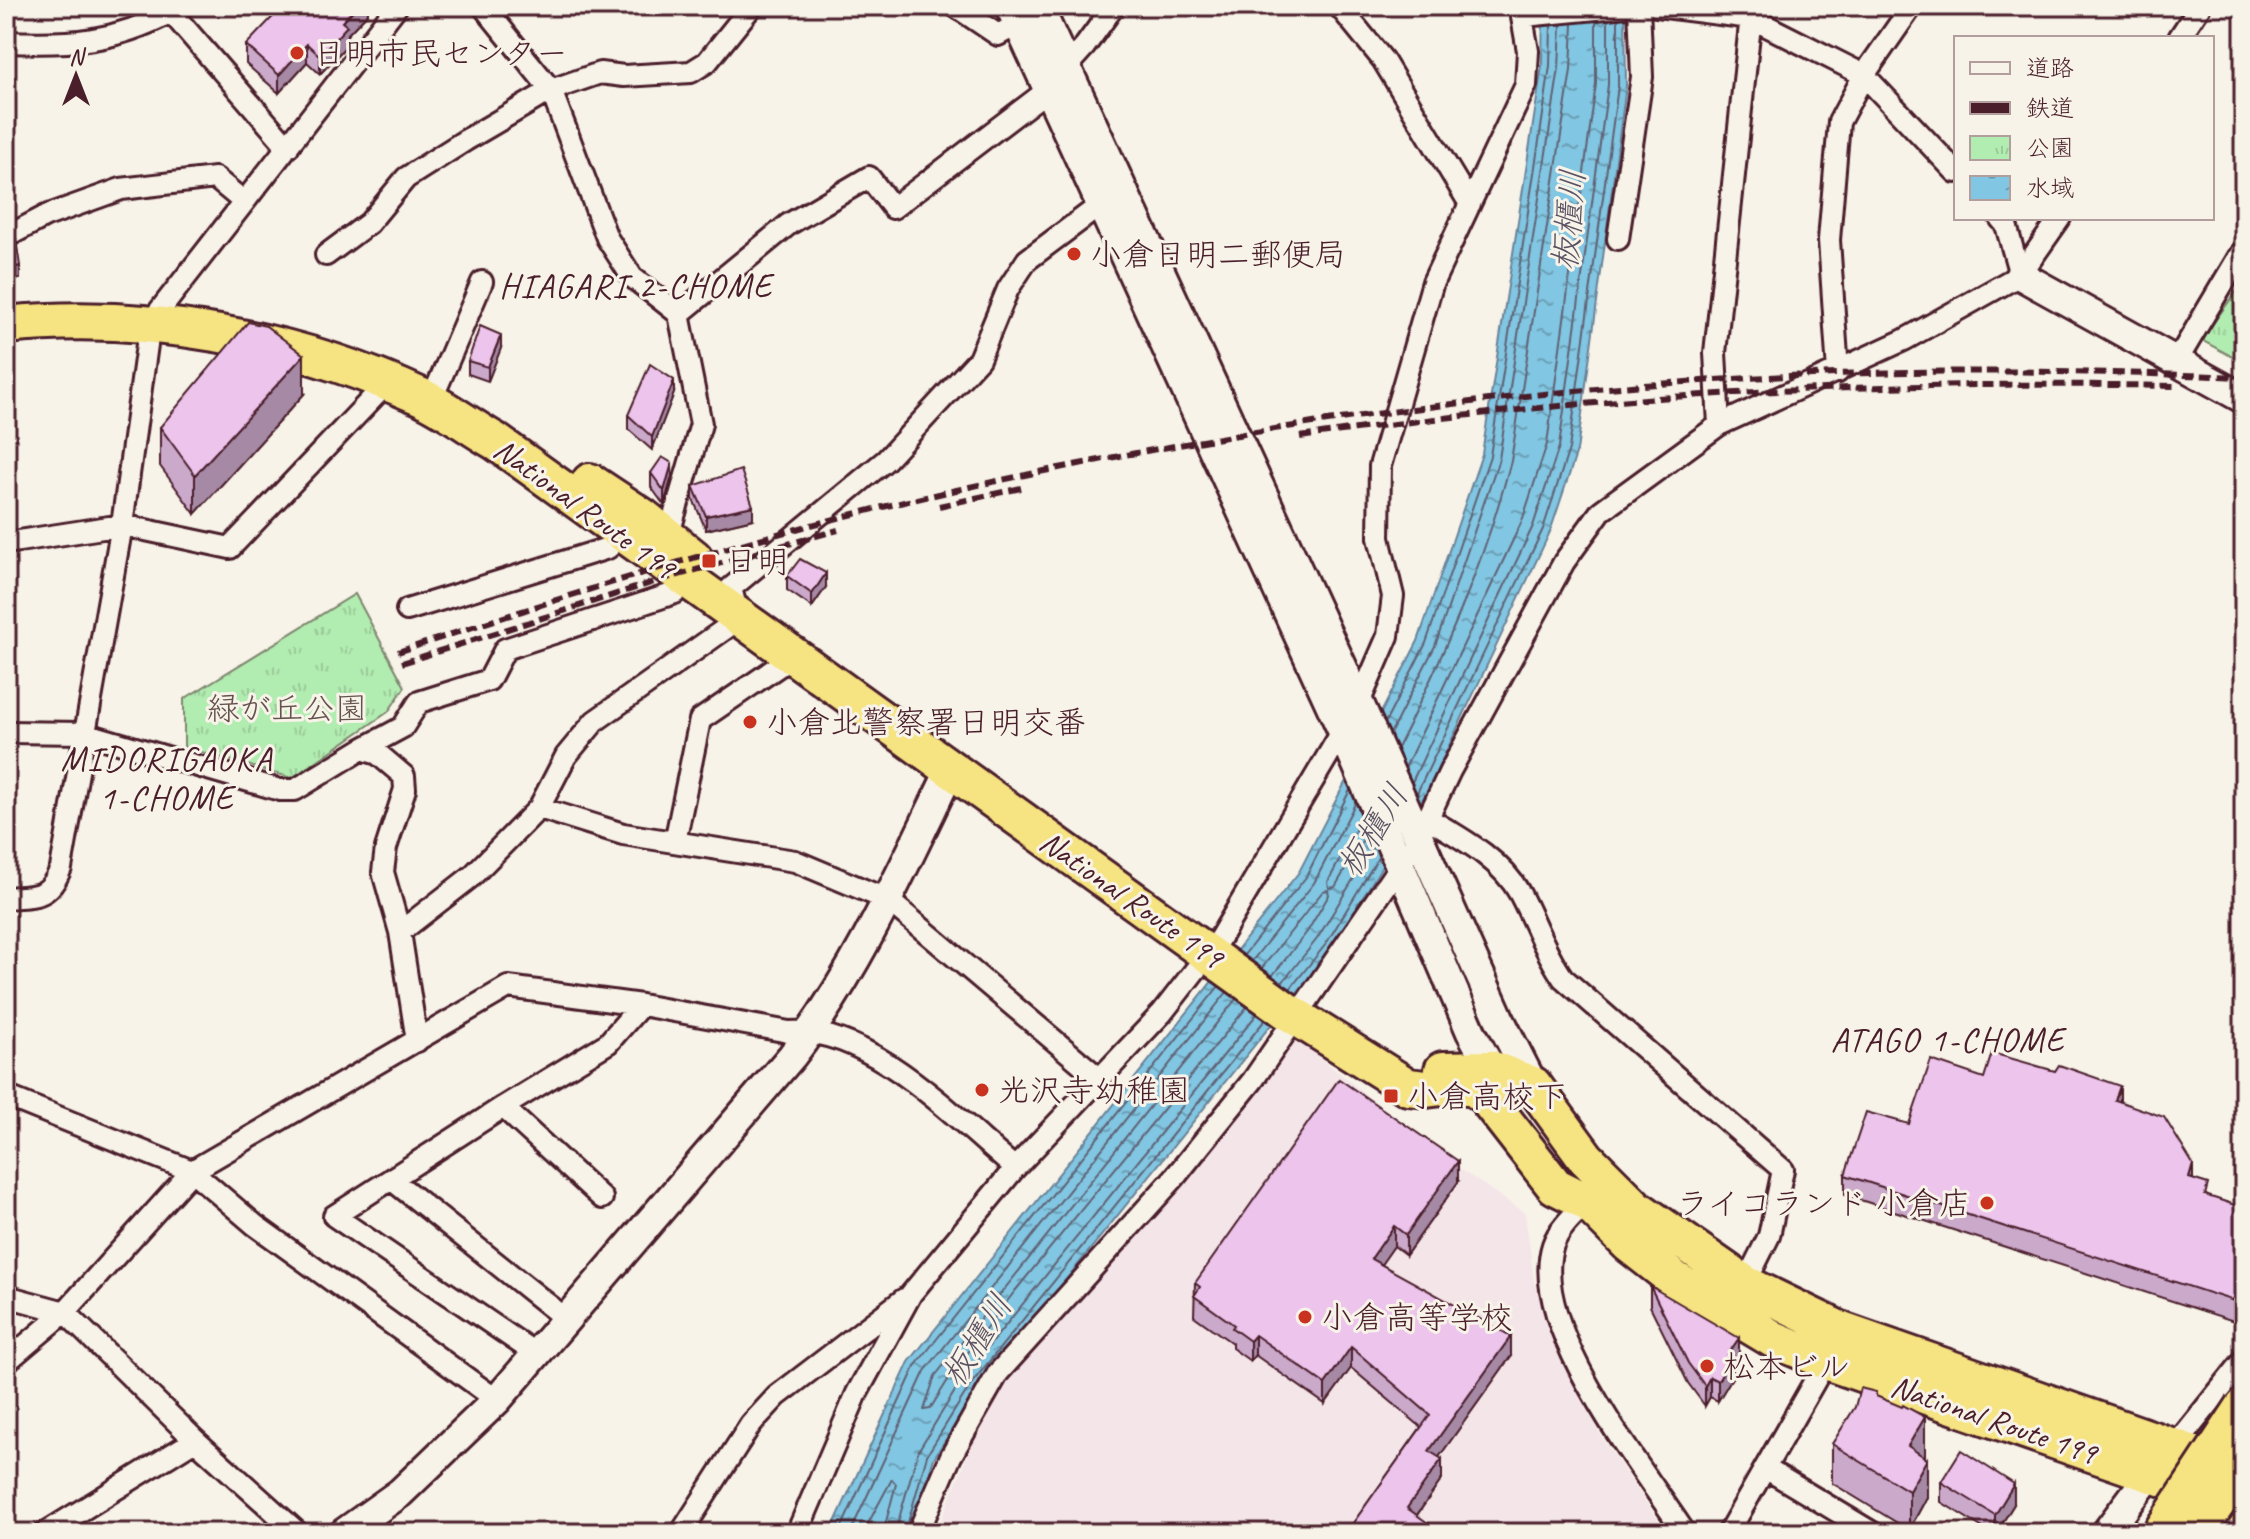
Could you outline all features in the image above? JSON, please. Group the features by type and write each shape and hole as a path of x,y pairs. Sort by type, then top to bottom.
{"highway":[{"name":"National Route 199","path":"6,306 96,299 269,344 386,384 423,398 645,529"},
{"name":"National Route 199","path":"6,325 157,313 267,320 344,344 437,387 514,432 645,529 735,603 1298,1007 1405,1070 1454,1077 1491,1069 1533,1085 1563,1130 1614,1188 1699,1255 1834,1346"},
{"name":"National Route 199","path":"735,603 792,657 950,771 1219,951"},
{"path":"1491,1069 1587,1202"},
{"name":"National Route 199","path":"1454,1077 1485,1096 1555,1186 1587,1202 1629,1244 1675,1280 1773,1339 1834,1346 2162,1460 2244,1506"},
{"path":"2161,1533 2241,1381"},
{"name":"National Route 199","path":"2162,1460 2244,1472"},
{"path":"2196,1533 2244,1464"}],"street":[{"path":"6,898 36,896 53,887 61,868 157,313 397,6"},
{"path":"407,610 608,548 645,529 701,424 679,314 632,277 607,238 551,90 483,6"},
{"path":"326,255 369,223 406,178 551,90 600,73 624,76 691,72 707,62 752,6"},
{"path":"955,6 998,35 1022,12 1056,77 1355,727 1397,860 1471,1032 1491,1069"},
{"path":"679,314 789,224 869,177 893,208 1056,77 1085,46 1114,6"},
{"path":"1339,6 1383,60 1470,204"},
{"path":"797,1533 857,1393 911,1294 1015,1168 1219,951 1355,727 1388,636 1393,596 1379,538 1380,466 1433,282 1526,85 1529,12 1627,6"},
{"path":"1618,239 1642,77 1639,6"},
{"path":"1657,6 1752,12 1864,75 1954,170"},
{"path":"1838,372 1829,240 1839,122 1864,75 1912,6"},
{"path":"2180,36 2200,6"},
{"path":"6,42 50,44 111,38 174,9 288,147"},
{"path":"1719,425 1715,353 1752,12"},
{"path":"6,237 46,216 121,189 215,178 244,202"},
{"path":"400,932 472,876 539,808 566,756 595,721 735,603 886,460 979,359 1008,289 1027,260 1111,197"},
{"path":"2002,220 2006,225 2020,275 2175,364 2244,399"},
{"path":"918,1533 951,1456 998,1373 1174,1178 1298,1007 1420,828 1564,562 1601,511 1719,425 1904,340 2020,275 2059,220"},
{"path":"2175,364 2244,248"},
{"path":"437,387 482,282"},
{"path":"6,543 122,525 230,548 386,384"},
{"path":"6,732 84,733 280,790 295,790 403,727 419,702 489,680 505,649 675,593"},
{"path":"675,842 700,720 792,657"},
{"path":"1355,727 1420,828 1499,1018 1533,1085"},
{"path":"362,749 378,754 404,776 405,789 386,848 383,872 400,932 417,1041"},
{"path":"344,1533 400,1493 497,1400 812,1030 888,900 950,771"},
{"path":"539,808 623,834 795,861 888,900 1101,1080"},
{"path":"1420,828 1500,868 1519,893 1544,951 1563,978 1783,1170 1769,1236 1745,1284"},
{"path":"6,1362 65,1312 192,1171 230,1145 508,987 641,1005 789,1032 812,1030 879,1056 1015,1168"},
{"path":"536,1354 334,1216 608,1043 641,1005"},
{"path":"1491,1069 1502,1040 1499,1018"},
{"path":"1454,1077 1468,1056 1471,1032"},
{"path":"6,1096 192,1171 255,1225 497,1400"},
{"path":"503,1107 602,1198"},
{"path":"391,1179 566,1319"},
{"path":"1587,1202 1564,1226 1550,1259 1554,1302 1561,1327 1595,1396 1685,1533"},
{"path":"681,1533 751,1424 777,1396 911,1294"},
{"path":"6,1296 65,1312 195,1440 298,1533"},
{"path":"1728,1533 1834,1346"},
{"path":"2106,1533 2162,1460 2241,1381"},
{"path":"45,1533 195,1440"},
{"path":"1765,1468 1873,1533"},
{"path":"2232,1533 2244,1519"}],"shaded area":[{"name":"小倉高等学校","path":"1295,1038 1362,1091 1408,1134 1525,1213 1534,1280 1559,1353 1601,1436 1667,1533 936,1533 970,1449 1007,1383"}],"green space":[{"path":"2244,281 2244,363 2201,340"},
{"name":"緑が丘公園","path":"355,594 405,687 388,712 292,778 184,747 184,699"}],"water":[{"name":"板櫃川","path":"1543,6 1625,6 1626,86 1577,451 1550,532 1429,788 1332,949 978,1389 934,1458 912,1533 830,1533 909,1362 1299,872 1418,641 1482,454 1542,66"}],"building":[{"name":"日明市民センター","path":"283,6 357,6 342,22 347,26 320,56 307,44 279,75 246,45"},
{"path":"16,239 20,266 6,269 6,243"},
{"path":"248,322 266,326 304,355 195,475 160,427"},
{"path":"480,326 501,335 488,367 468,361"},
{"path":"650,364 674,380 652,437 628,415"},
{"path":"662,457 672,463 664,491 651,473"},
{"path":"741,470 753,506 706,516 693,486"},
{"path":"800,559 826,573 812,594 787,576"},
{"path":"1992,1053 2055,1071 2059,1065 2120,1086 2115,1100 2164,1117 2193,1164 2189,1178 2208,1184 2205,1195 2244,1208 2244,1289 2240,1303 1845,1175 1866,1112 1909,1124 1931,1060 1984,1078"},
{"path":"1339,1079 1458,1161 1406,1235 1394,1226 1371,1259 1511,1336 1429,1451 1442,1459 1407,1508 1442,1533 1346,1533 1430,1415 1351,1347 1325,1384 1255,1335 1250,1341 1232,1328 1234,1325 1194,1296 1200,1287 1195,1283"},
{"path":"1650,1286 1739,1338 1728,1354 1733,1356 1718,1381 1710,1377 1705,1386 1688,1363"},
{"path":"1860,1388 1876,1392 1876,1396 1925,1417 1908,1446 1927,1459 1909,1491 1832,1444 1855,1407"},
{"path":"1961,1450 2014,1484 1995,1515 1941,1482"}],"railway":[{"path":"398,652 650,571 776,534 904,502 1135,453 1368,415 1603,389 1838,374 2041,372 2244,377"},
{"path":"1300,437 1518,410 1736,393 1955,385 2174,386"},
{"path":"939,506 1021,488"},
{"path":"402,663 657,581 838,530"}],"place":[{"name":"日明市民センター","path":"297,53"},
{"name":"小倉日明二郵便局","path":"1074,254"},
{"name":"日明","path":"709,561"},
{"name":"小倉北警察署日明交番","path":"750,722"},
{"name":"光沢寺幼稚園","path":"982,1090"},
{"name":"小倉高校下","path":"1391,1096"},
{"name":"ライコランド 小倉店","path":"1987,1203"},
{"name":"小倉高等学校","path":"1305,1317"},
{"name":"松本ビル","path":"1707,1366"}],"district":[{"name":"HIAGARI 2-CHOME","path":"636,285"},
{"name":"MIDORIGAOKA 1-CHOME","path":"167,778"},
{"name":"ATAGO 1-CHOME","path":"1948,1039"}]}
